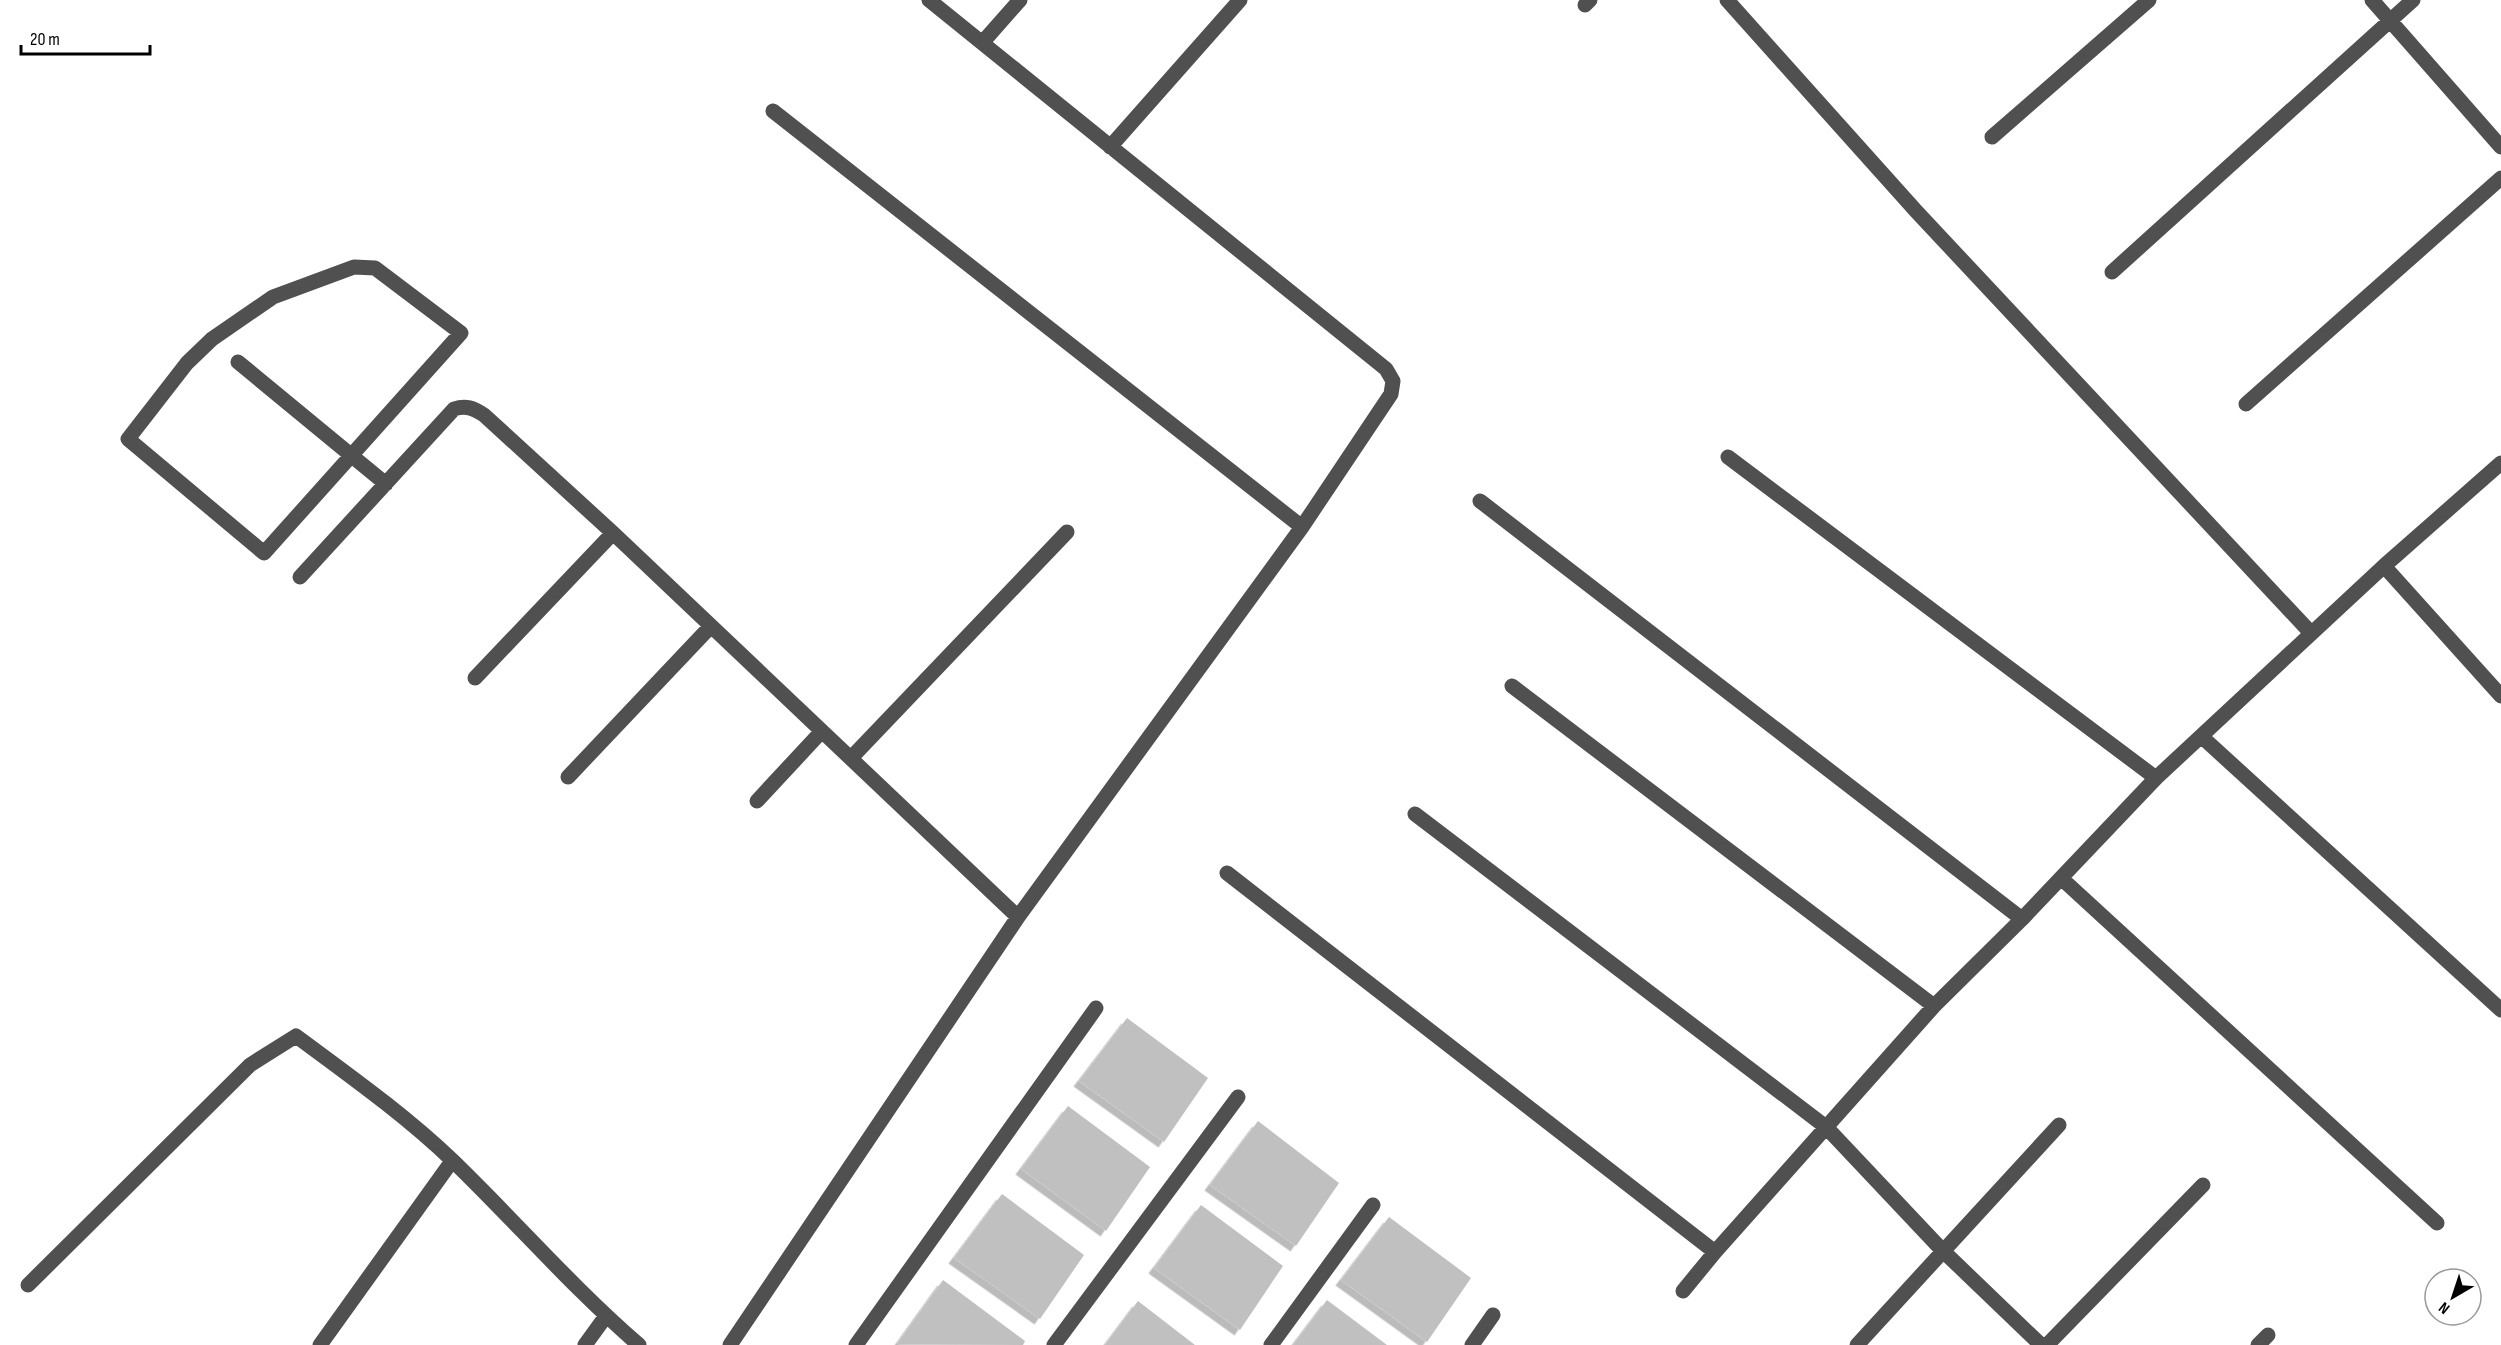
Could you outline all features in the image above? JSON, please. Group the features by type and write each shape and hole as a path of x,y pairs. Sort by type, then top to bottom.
{"street":[{"path":"730,1345 1018,917 1302,527 1390,394 1393,381 1386,369 929,0"},
{"path":"982,43 1020,0"},
{"path":"1110,147 1240,0"},
{"path":"1727,0 1916,211 2311,633"},
{"path":"1992,137 2149,0"},
{"path":"2372,0 2501,147"},
{"path":"2112,272 2413,0"},
{"path":"773,111 1302,527"},
{"path":"2246,404 2501,178"},
{"path":"354,267 375,268 461,333 350,455 264,554 128,439 187,363 212,339 273,297 354,267"},
{"path":"238,362 386,484"},
{"path":"300,577 454,409 462,406 472,408 484,415 613,533 1018,917"},
{"path":"1728,457 2156,778"},
{"path":"1683,1291 1934,1006 2022,919 2156,778 2384,566 2501,463"},
{"path":"1480,501 2022,919"},
{"path":"850,758 1067,532"},
{"path":"476,678 613,533"},
{"path":"2384,566 2501,696"},
{"path":"568,777 711,626"},
{"path":"1512,686 1934,1006"},
{"path":"757,801 822,731"},
{"path":"2201,736 2501,1010"},
{"path":"1415,814 1826,1128 1942,1250 2041,1345"},
{"path":"1227,873 1715,1252"},
{"path":"2061,878 2437,1223"},
{"path":"856,1345 1096,1008"},
{"path":"28,1285 250,1065 296,1035 380,1098 452,1161 606,1316 639,1345"},
{"path":"1054,1345 1238,1097"},
{"path":"1857,1345 2059,1125"},
{"path":"320,1345 452,1161"},
{"path":"2047,1345 2203,1185"},
{"path":"1271,1345 1374,1205"},
{"path":"1472,1345 1493,1315"},
{"path":"585,1345 606,1316"}],"building":[{"path":"1127,1018 1208,1078 1164,1142 1079,1081"},
{"path":"1068,1106 1150,1167 1106,1231 1021,1169"},
{"path":"1258,1121 1339,1183 1296,1246 1210,1185"},
{"path":"1002,1194 1084,1255 1040,1319 954,1258"},
{"path":"1201,1205 1283,1266 1240,1330 1154,1268"},
{"path":"1389,1217 1471,1278 1427,1342 1341,1280"},
{"path":"943,1280 1025,1341 1023,1345 897,1344"},
{"path":"1327,1300 1387,1345 1293,1345"},
{"path":"1138,1301 1195,1345 1105,1345"}]}
